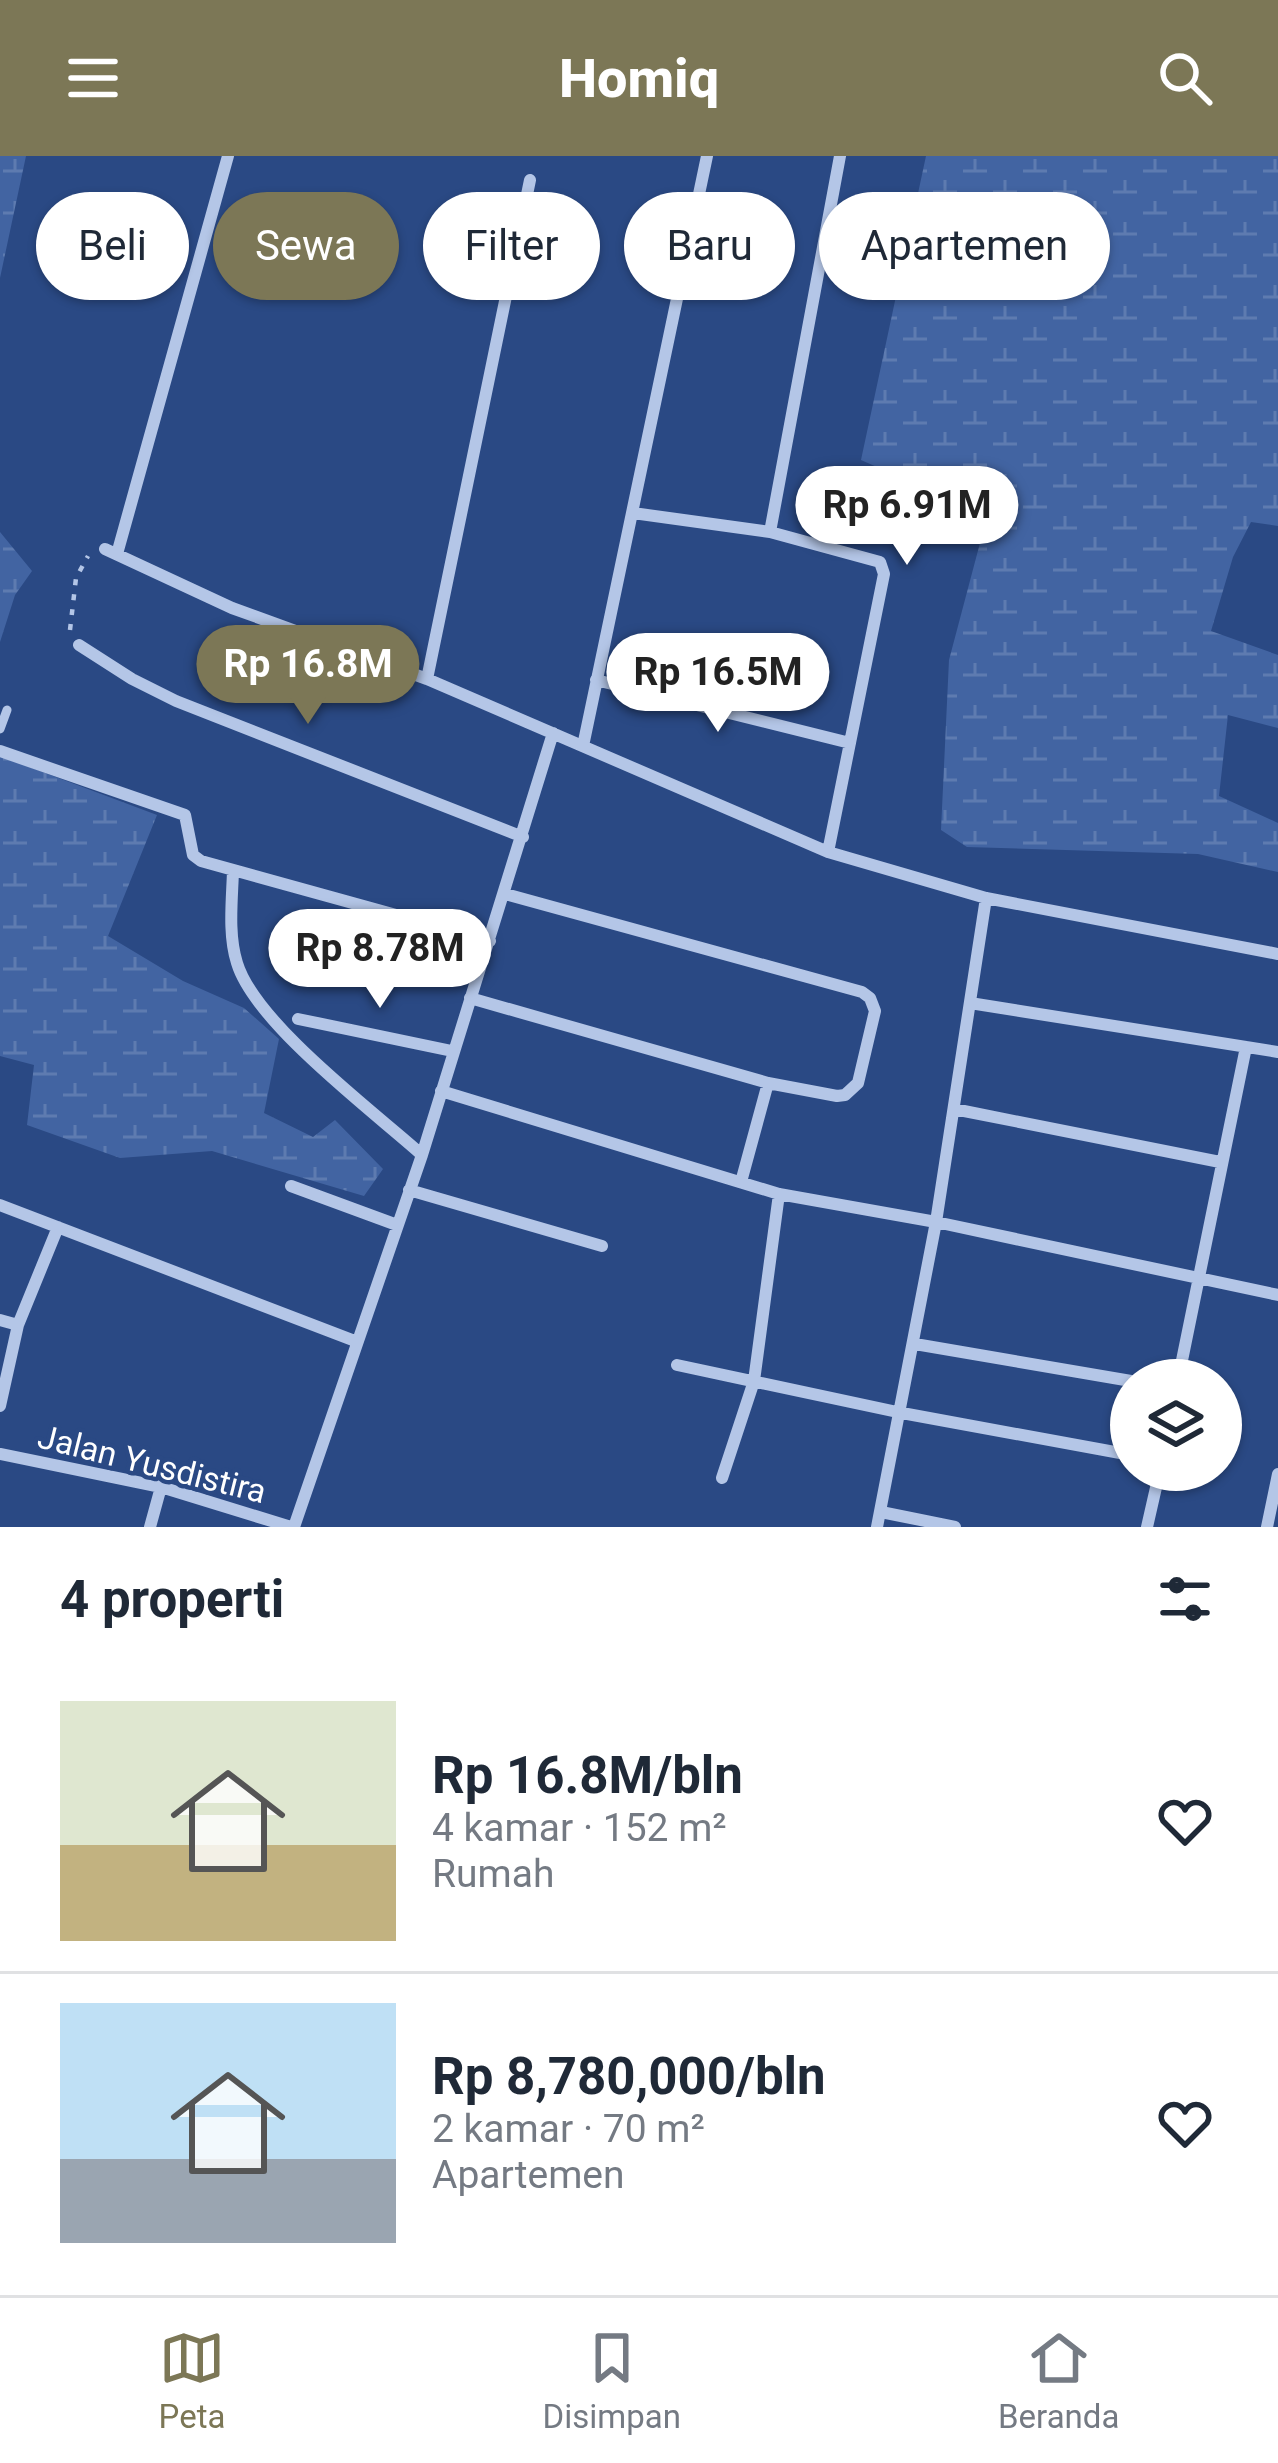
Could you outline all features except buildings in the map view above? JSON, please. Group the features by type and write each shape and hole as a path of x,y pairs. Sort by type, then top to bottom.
{"street":[{"path":"228,156 111,552 232,608 427,679 828,852 986,898 1278,954"},
{"path":"583,746 707,156"},
{"path":"770,532 840,156"},
{"path":"427,679 530,180"},
{"path":"633,513 770,532 869,556 883,568 828,852"},
{"path":"80,645 176,701 523,837"},
{"path":"596,680 850,743"},
{"path":"292,1527 422,1155 553,733"},
{"path":"0,751 185,815 193,854 201,861 490,941"},
{"path":"233,871 234,951 250,991 292,1037 422,1155"},
{"path":"470,998 768,1083 837,1096 854,1090 875,1012 862,992 505,894"},
{"path":"878,1527 936,1222 986,898"},
{"path":"970,1003 1278,1052"},
{"path":"298,1019 452,1051"},
{"path":"1182,1359 1246,1047"},
{"path":"741,1182 768,1083"},
{"path":"441,1091 779,1194 936,1222 1278,1295"},
{"path":"954,1109 1220,1162"},
{"path":"291,1186 397,1225"},
{"path":"409,1190 602,1246"},
{"path":"722,1478 754,1382 779,1194"},
{"path":"0,1204 355,1341"},
{"path":"0,1406 18,1325 58,1226"},
{"path":"0,1320 18,1325"},
{"path":"915,1344 1110,1377"},
{"path":"677,1365 1110,1451"},
{"name":"Jalan Yusdistira","path":"0,1454 161,1487 292,1527"},
{"path":"1267,1527 1278,1474"},
{"path":"151,1527 161,1487"},
{"path":"1148,1527 1156,1491"},
{"path":"881,1512 955,1527"}],"lane":[{"path":"0,728 7,710"}],"path":[{"path":"80,645 69,621 76,578 88,556 111,552"}],"green space":[{"path":"0,156 26,156 0,278"},
{"path":"926,156 1278,156 1278,526 1251,522 1233,557 1211,631 1278,655 1278,728 1228,715 1219,796 1278,823 1278,872 1198,854 967,847 941,830 949,660 980,543 963,505 861,460 895,300 1110,300 1110,192 918,192"},
{"path":"0,532 32,571 15,595 0,642"},
{"path":"0,756 157,815 108,936 183,981 244,1008 279,1039 264,1113 313,1137 335,1120 383,1169 364,1196 212,1151 120,1158 27,1125 34,1065 0,1056"}]}
